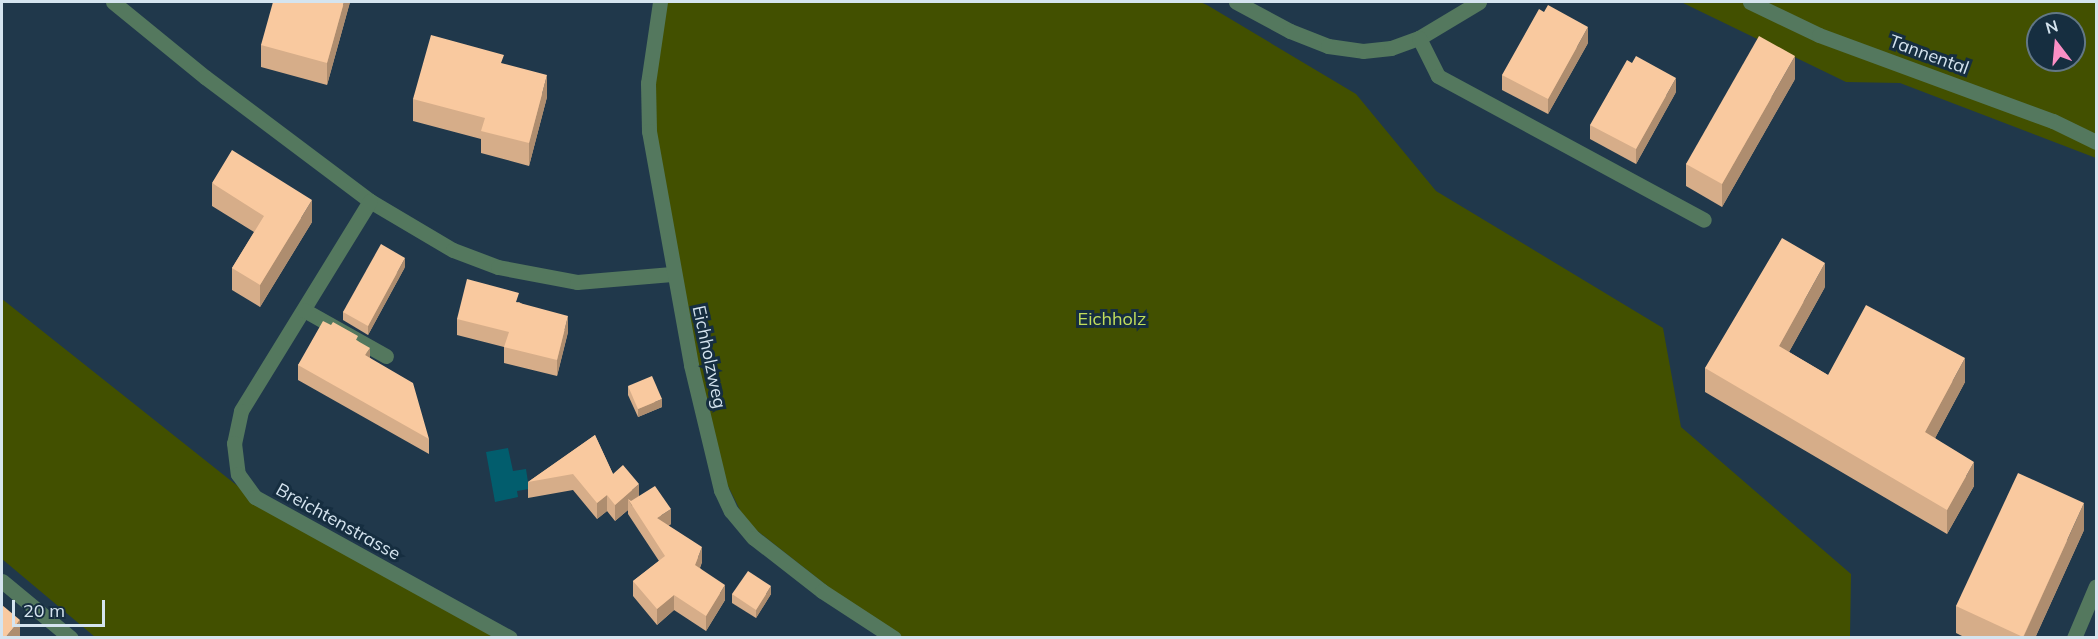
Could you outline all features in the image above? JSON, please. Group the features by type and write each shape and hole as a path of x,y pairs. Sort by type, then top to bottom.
{"street":[{"path":"113,2 205,77 412,230 498,267 577,282 672,274"},
{"name":"Eichholzweg","path":"660,2 652,39 649,131 672,274 713,467 731,511 754,538 805,578 894,638"},
{"path":"1236,2 1290,31 1328,46 1364,51 1392,48 1419,38 1479,2"},
{"name":"Tannental","path":"1750,2 1819,35 2053,121 2097,142"},
{"path":"1419,38 1438,76 1704,220"},
{"name":"Breichtenstrasse","path":"370,201 242,411 234,443 238,474 255,497 510,638"},
{"path":"304,310 386,356"},
{"path":"2,581 71,638"},
{"path":"2074,638 2097,586"}],"green space":[{"name":"Eichholz","path":"667,2 1200,2 1207,5 1356,94 1436,191 1663,328 1681,427 1851,574 1850,637 892,637 746,522 719,468 653,135 652,75"},
{"path":"1681,2 2096,2 2096,158 1900,83 1846,82"},
{"path":"2,299 254,499 504,637 95,637 2,559"}],"shaded area":[{"path":"508,448 513,471 526,469 529,489 517,491 518,497 495,502 486,452"}],"building":[{"path":"273,2 344,2 327,63 261,45"},
{"path":"1548,5 1588,27 1548,99 1502,75 1539,9 1544,12"},
{"path":"431,35 504,55 501,63 547,75 529,143 481,131 485,118 413,99"},
{"path":"1759,36 1795,56 1722,184 1686,164"},
{"path":"1636,56 1676,78 1636,149 1590,125 1627,60 1632,63"},
{"path":"232,150 312,200 260,285 232,268 264,216 212,183"},
{"path":"1782,238 1825,263 1779,346 1828,375 1866,305 1965,358 1925,432 1974,462 1947,510 1705,368"},
{"path":"381,244 405,258 368,326 343,312"},
{"path":"467,279 519,293 516,302 568,316 557,360 504,347 509,332 457,319"},
{"path":"323,321 331,325 333,322 358,336 356,340 370,348 365,355 413,383 429,439 298,365"},
{"path":"652,376 662,399 638,409 628,386"},
{"path":"595,435 613,474 623,465 639,484 615,505 607,495 597,503 573,474 528,482"},
{"path":"2018,473 2084,503 2023,637 1956,606"},
{"path":"655,486 671,509 657,518 702,547 695,565 725,585 706,616 674,595 657,609 633,581 665,556 628,499 631,501"},
{"path":"748,571 771,586 756,610 732,594"},
{"path":"2,605 20,620 5,638 2,638"}]}
